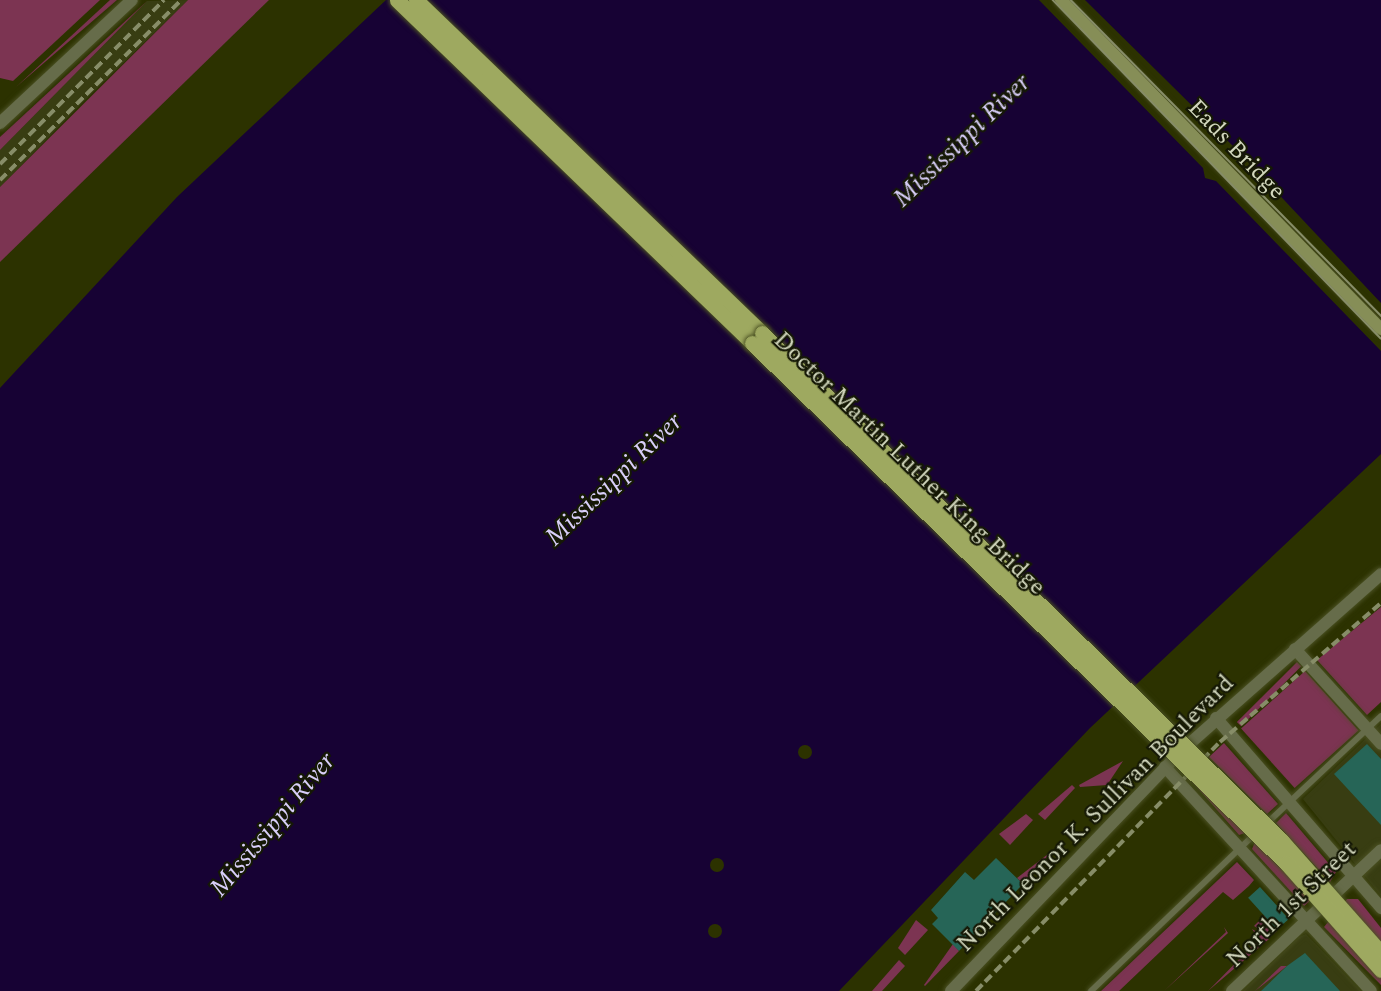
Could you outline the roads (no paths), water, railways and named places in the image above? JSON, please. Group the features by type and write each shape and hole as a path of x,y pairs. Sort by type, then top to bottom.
{"main road":[{"name":"Doctor Martin Luther King Bridge","path":"397,0 1273,849 1381,970"},
{"name":"Doctor Martin Luther King Bridge","path":"416,0 1273,832 1381,953"},
{"name":"Eads Bridge","path":"1060,0 1381,329"}],"street":[{"path":"2,118 132,0"},
{"name":"North Leonor K. Sullivan Boulevard","path":"951,991 1165,767 1216,718 1381,573"},
{"path":"1295,649 1381,744"},
{"path":"1216,718 1291,801 1381,908"},
{"path":"1165,767 1371,991"},
{"name":"North 1st Street","path":"1232,991 1381,850"}],"lane":[{"path":"1091,991 1240,847 1381,716"}],"water":[{"name":"Mississippi River","path":"386,0 1381,0 1381,454 1090,728 839,991 0,991 0,388 177,197"}],"tram line":[{"path":"1053,0 1381,338"},
{"path":"1071,0 1381,316"}],"railway":[{"path":"0,164 164,0"},
{"path":"0,180 181,0"},
{"path":"976,991 1220,742 1381,603"}]}
